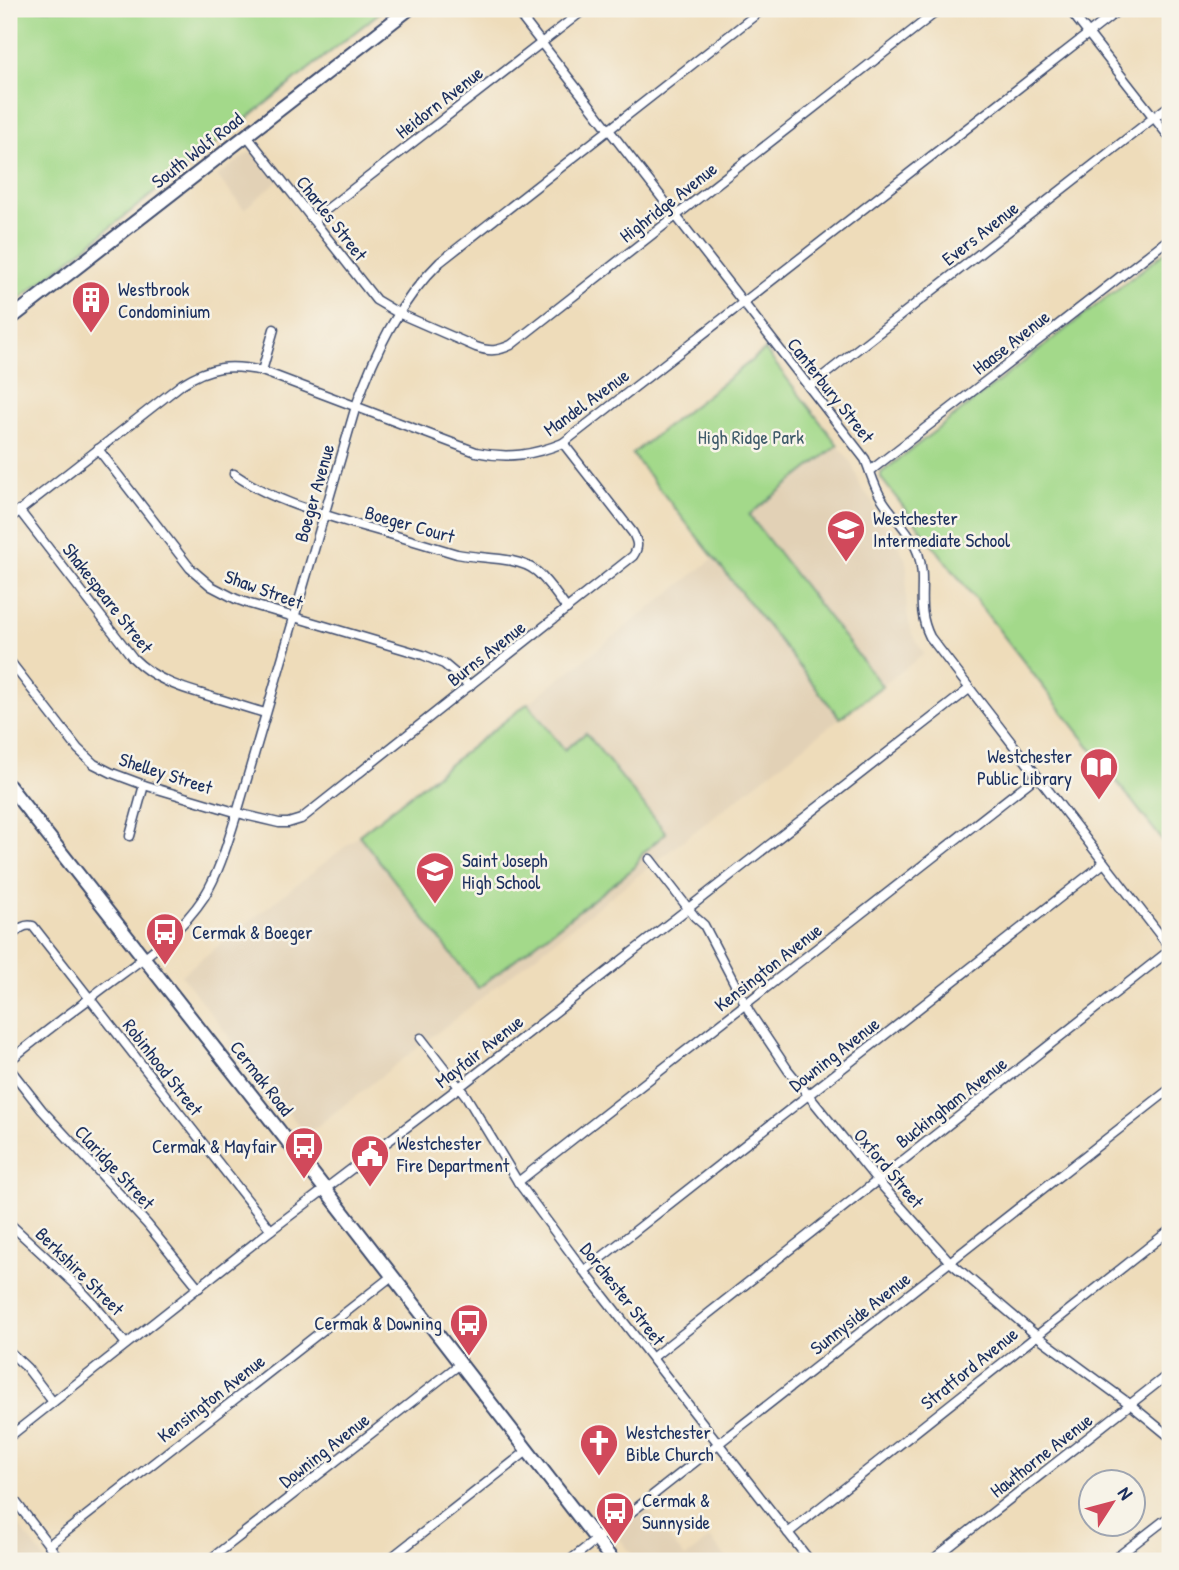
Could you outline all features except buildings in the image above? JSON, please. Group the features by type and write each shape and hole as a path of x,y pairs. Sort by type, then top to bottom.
{"main road":[{"name":"South Wolf Road","path":"9,320 409,9"},
{"name":"Cermak Road","path":"9,786 613,1561"}],"street":[{"name":"Canterbury Street","path":"515,9 865,459 878,493 915,543 922,576 922,613 928,632 937,647 1170,949"},
{"name":"Heidorn Avenue","path":"313,220 585,9"},
{"name":"Boeger Avenue","path":"9,1061 144,958 186,922 219,868 356,406 372,362 398,313 414,290 440,262 763,9"},
{"name":"Highridge Avenue","path":"398,313 486,351 511,345 940,9"},
{"path":"1069,9 1170,138"},
{"name":"Mandel Avenue","path":"9,519 192,377 231,366 262,371 476,452 506,456 527,455 563,443 1120,9"},
{"name":"Evers Avenue","path":"809,387 1170,104"},
{"name":"Charles Street","path":"247,136 376,299 398,313"},
{"name":"Haase Avenue","path":"870,471 1170,238"},
{"path":"262,371 274,329"},
{"name":"Burns Avenue","path":"237,813 279,823 301,819 633,556 638,542 633,533 563,443"},
{"name":"Shaw Street","path":"98,449 180,556 211,586 236,599 423,655 444,664 470,686"},
{"name":"Boeger Court","path":"234,474 273,497 324,515 457,554 514,561 524,565 539,574 567,609"},
{"name":"Shakespeare Street","path":"19,510 142,667 167,683 265,713"},
{"name":"Shelley Street","path":"9,660 94,764 144,785 237,813"},
{"name":"Mayfair Avenue","path":"9,1437 969,688"},
{"name":"Kensington Avenue","path":"518,1182 1037,776"},
{"path":"130,836 144,785"},
{"name":"Oxford Street","path":"650,859 704,925 745,1005 807,1095 877,1180 950,1262 1036,1335 1170,1437"},
{"name":"Downing Avenue","path":"584,1271 1104,863"},
{"name":"Robinhood Street","path":"9,938 24,926 33,926 271,1230"},
{"name":"Buckingham Avenue","path":"652,1358 1170,949"},
{"name":"Dorchester Street","path":"421,1038 459,1087 518,1182 584,1271 810,1561"},
{"name":"Claridge Street","path":"9,1068 42,1110 147,1224 199,1288"},
{"name":"Sunnyside Avenue","path":"569,1561 1170,1088"},
{"name":"Berkshire Street","path":"9,1223 74,1283 126,1344"},
{"name":"Stratford Avenue","path":"788,1533 1170,1230"},
{"name":"Kensington Avenue","path":"49,1545 392,1276"},
{"path":"9,1351 27,1368 53,1402"},
{"name":"Downing Avenue","path":"208,1561 460,1364"},
{"name":"Hawthorne Avenue","path":"931,1561 1170,1373"},
{"path":"387,1561 527,1451"},
{"path":"9,1493 61,1561"},
{"path":"1112,1561 1170,1516"}],"shaded area":[{"path":"257,147 282,178 244,209 217,176"},
{"name":"Westchester Intermediate School","path":"838,445 852,464 861,487 873,502 875,513 893,536 905,558 908,619 912,634 924,654 882,686 749,515"},
{"name":"Saint Joseph High School","path":"714,558 840,718 306,1135 181,975"},
{"path":"644,1506 685,1558 710,1538 729,1561 637,1561 613,1530"},
{"path":"9,1513 46,1561 9,1561"}],"green space":[{"path":"9,9 384,9 9,307"},
{"path":"1170,248 1170,850 881,478 881,473"},
{"name":"High Ridge Park","path":"765,350 838,445 749,515 882,686 840,718 632,454"},
{"path":"528,703 564,750 586,733 666,833 643,853 634,868 478,988 359,835"}],"place":[{"name":"Westbrook Condominium","path":"91,334"},
{"name":"Westchester Intermediate School","path":"846,563"},
{"name":"Westchester Public Library","path":"1099,801"},
{"name":"Saint Joseph High School","path":"435,905"},
{"name":"Cermak & Boeger","path":"165,966"},
{"name":"Cermak & Mayfair","path":"304,1180"},
{"name":"Westchester Fire Department","path":"370,1188"},
{"name":"Cermak & Downing","path":"469,1357"},
{"name":"Westchester Bible Church","path":"599,1477"},
{"name":"Cermak & Sunnyside","path":"615,1545"}]}
